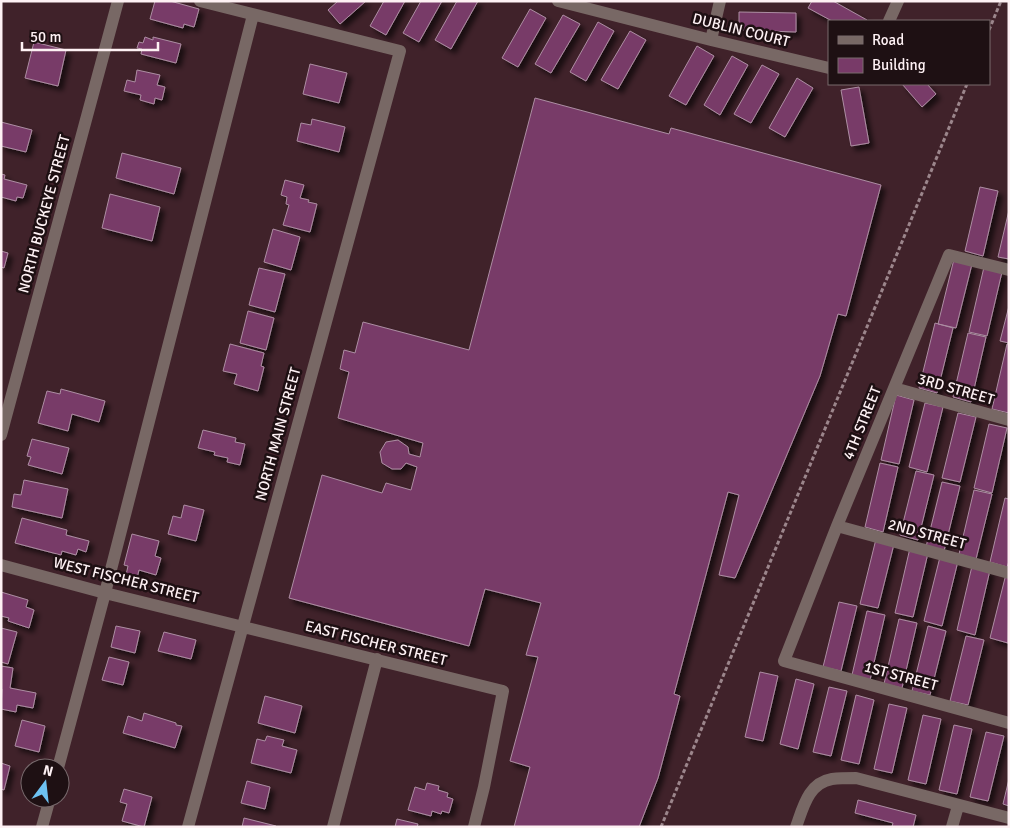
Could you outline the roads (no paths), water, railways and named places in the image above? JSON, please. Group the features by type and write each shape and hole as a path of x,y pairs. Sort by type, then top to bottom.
{"street":[{"name":"NORTH BUCKEYE STREET","path":"1,435 118,1"},
{"path":"61,758 254,15 200,1"},
{"name":"DUBLIN COURT","path":"558,1 828,68"},
{"path":"711,40 720,1"},
{"path":"889,20 898,1"},
{"name":"NORTH MAIN STREET","path":"188,827 400,51 254,15"},
{"name":"4TH STREET","path":"784,661 837,526 949,255 1009,270"},
{"name":"3RD STREET","path":"894,388 1009,420"},
{"name":"2ND STREET","path":"837,526 1009,573"},
{"name":"WEST FISCHER STREET","path":"1,565 105,593 242,626"},
{"name":"EAST FISCHER STREET","path":"242,626 503,691 474,827"},
{"path":"333,827 377,659"},
{"name":"1ST STREET","path":"784,661 1009,723"},
{"path":"796,827 808,796 816,786 830,779 856,778 875,782 958,806 1009,818"},
{"path":"952,827 958,806"},
{"path":"42,827 47,808"}]}
